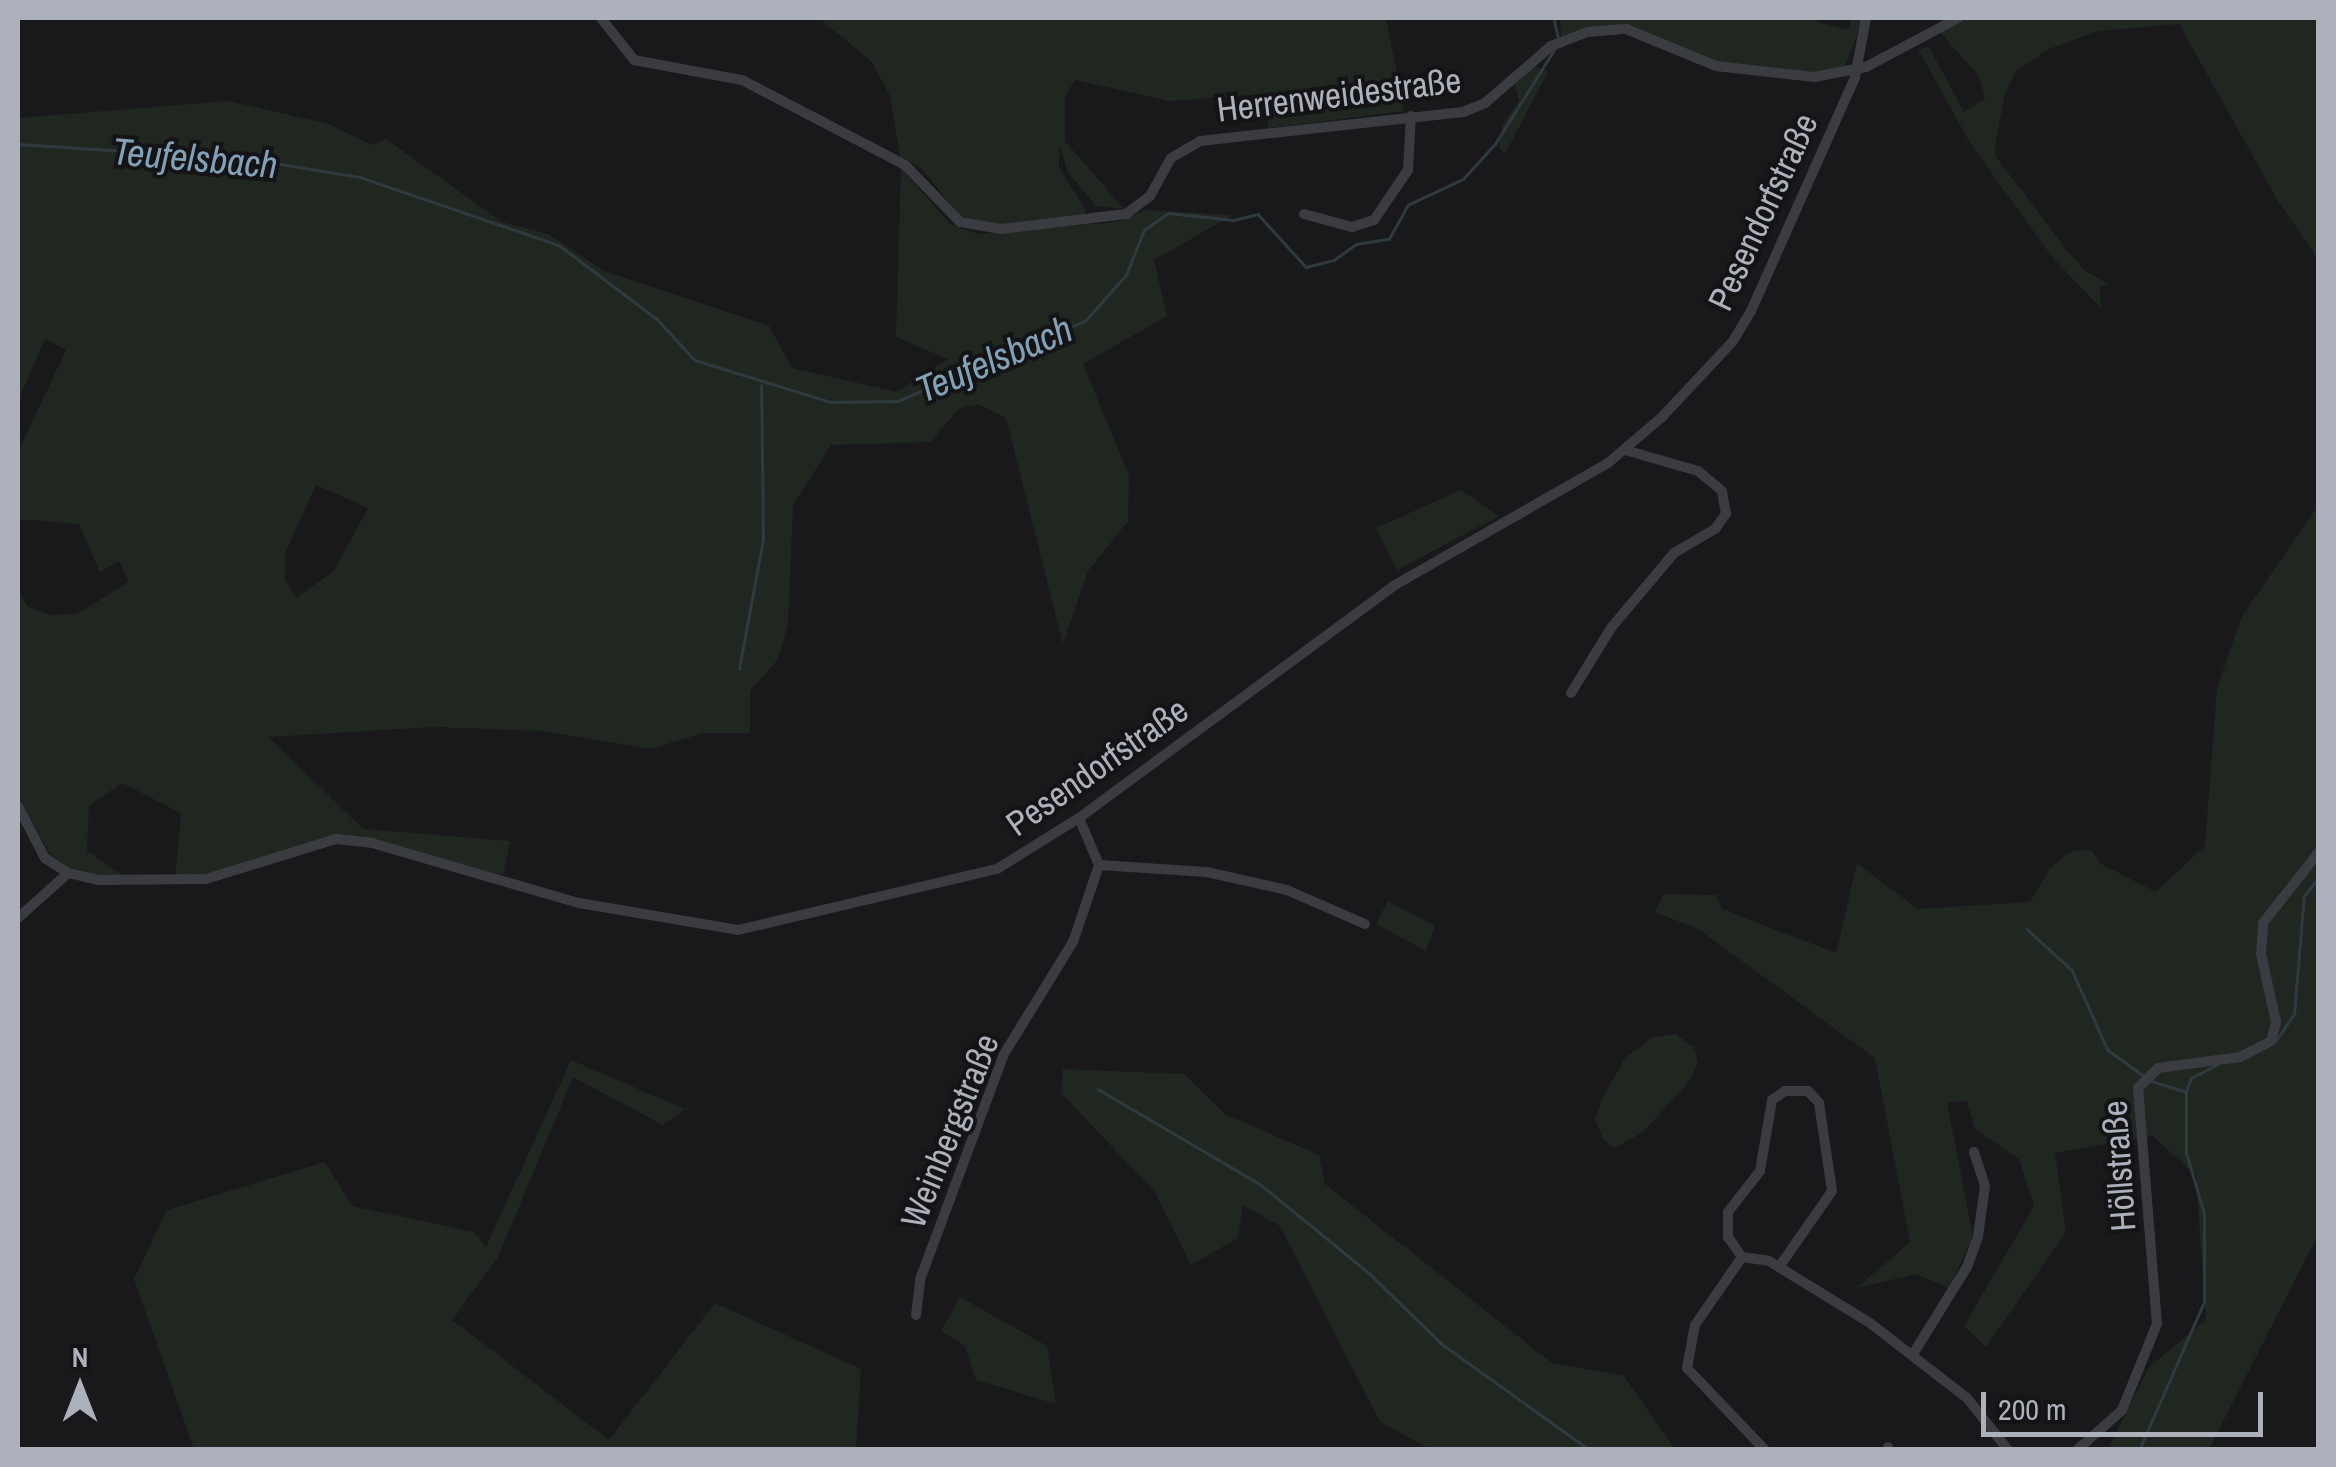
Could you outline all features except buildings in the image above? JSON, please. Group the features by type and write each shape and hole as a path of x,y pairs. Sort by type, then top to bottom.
{"street":[{"name":"Herrenweidestraße","path":"602,18 634,60 742,80 906,165 951,216 984,229 1126,214 1150,196 1171,158 1200,141 1475,108 1552,46 1601,29 1626,29 1740,72 1814,77 1856,71"},
{"name":"Pesendorfstraße","path":"68,874 118,881 206,879 302,848 354,841 579,904 738,930 997,869 1078,818 1395,585 1626,450 1741,328 1856,71 1866,18"},
{"path":"1856,71 1958,18"},
{"path":"1304,214 1352,226 1374,220 1408,170 1411,116"},
{"path":"1571,693 1611,628 1674,553 1716,529 1726,514 1722,491 1698,470 1626,450"},
{"path":"18,806 45,858 68,874 18,918"},
{"path":"1078,818 1100,865 1223,876 1288,890 1365,924"},
{"name":"Höllstraße","path":"2077,1450 2122,1410 2157,1324 2138,1088 2158,1068 2240,1056 2271,1041 2276,1013 2261,932 2271,908 2318,853"},
{"name":"Weinbergstraße","path":"916,1315 921,1277 1004,1054 1073,942 1100,865"},
{"path":"1780,1267 1832,1192 1819,1103 1808,1090 1785,1091 1772,1100 1760,1171 1726,1216 1728,1237 1742,1257 1780,1267 1913,1354 1978,1409 2008,1450"},
{"path":"1913,1354 1978,1236 1985,1186 1974,1152"},
{"path":"1742,1257 1695,1326 1686,1368 1765,1450"}],"shaded area":[{"path":"819,18 1386,18 1404,111 1268,128 1265,94 1170,101 1075,80 1065,96 1065,141 1124,209 1096,206 1068,172 1059,144 1059,168 1086,210 1083,216 993,225 960,216 922,169 900,156 890,96 872,62"},
{"path":"1560,18 1804,18 1848,30 1852,18 1863,18 1844,69 1800,74 1718,62 1616,25 1561,37"},
{"path":"1966,18 2318,18 2318,259 2278,201 2179,24 2098,31 2049,49 2016,71 2005,93 1995,145 1996,157 2065,248 2085,271 2109,284 2100,286 2101,308 2053,258 1970,143 1918,49 1929,47 1964,112 1985,99 1979,76 1940,32"},
{"path":"1533,65 1548,72 1505,154 1499,148 1502,125 1519,101 1514,83"},
{"path":"229,101 329,124 372,145 386,139 502,222 548,234 604,271 769,326 792,368 897,392 948,359 896,337 901,168 951,225 978,234 1117,222 1146,210 1233,215 1154,260 1167,316 1083,364 1129,475 1128,521 1088,571 1063,644 1006,418 978,404 959,409 930,442 831,445 793,505 788,624 778,659 750,691 750,733 703,733 651,749 542,731 433,727 269,737 363,829 510,841 503,875 339,835 207,875 175,878 181,813 122,783 89,806 87,851 123,876 102,876 72,870 50,854 18,795 18,590 27,606 50,615 77,614 129,582 119,561 100,572 79,524 18,519 18,452 66,350 45,339 18,401 18,118","holes":["316,485 368,508 334,571 296,598 285,580 285,553"]},
{"path":"1461,490 1499,516 1397,570 1376,528"},
{"path":"2318,506 2318,1235 2209,1449 2108,1449 2149,1367 2206,1320 2196,1176 2153,1136 2055,1153 2066,1232 1986,1347 1964,1326 2034,1206 2019,1159 1975,1129 1967,1101 1947,1102 1973,1237 1949,1288 1916,1274 1857,1288 1910,1242 1875,1058 1698,929 1655,912 1664,894 1716,895 1722,909 1836,953 1857,863 1918,909 2030,902 2051,867 2072,851 2091,850 2101,864 2156,892 2205,846 2217,688 2242,616"},
{"path":"1388,901 1435,926 1426,951 1376,924"},
{"path":"1676,1034 1694,1048 1698,1063 1688,1083 1643,1132 1615,1148 1603,1139 1595,1119 1602,1099 1625,1058 1651,1038"},
{"path":"571,1060 685,1109 663,1125 573,1077 498,1257 452,1320 609,1440 715,1303 861,1369 856,1449 194,1449 134,1279 167,1210 325,1162 352,1206 474,1232 486,1247"},
{"path":"1063,1069 1184,1074 1225,1114 1319,1155 1325,1184 1552,1363 1624,1376 1675,1449 1430,1449 1380,1422 1280,1226 1243,1205 1238,1238 1191,1265 1155,1192 1061,1093"},
{"path":"960,1297 1047,1346 1056,1404 976,1380 965,1346 941,1331"}],"waterway":[{"name":"Teufelsbach","path":"1554,18 1558,37"},
{"name":"Teufelsbach","path":"18,144 249,159 360,177 559,245 658,320 695,360 831,402 898,401 1085,321 1126,275 1144,230 1168,213 1234,220 1258,214 1306,267 1334,260 1356,244 1389,239 1408,205 1463,179 1495,144 1554,50"},
{"path":"739,669 763,540 761,386"},
{"path":"2275,1042 2294,1014 2304,896 2318,879"},
{"path":"2027,929 2072,970 2108,1050 2144,1076"},
{"path":"2139,1450 2204,1302 2204,1214 2186,1153 2186,1092 2191,1078 2217,1065"},
{"path":"2151,1081 2186,1092"},
{"path":"1098,1089 1260,1184 1369,1273 1442,1344 1590,1450"}]}
